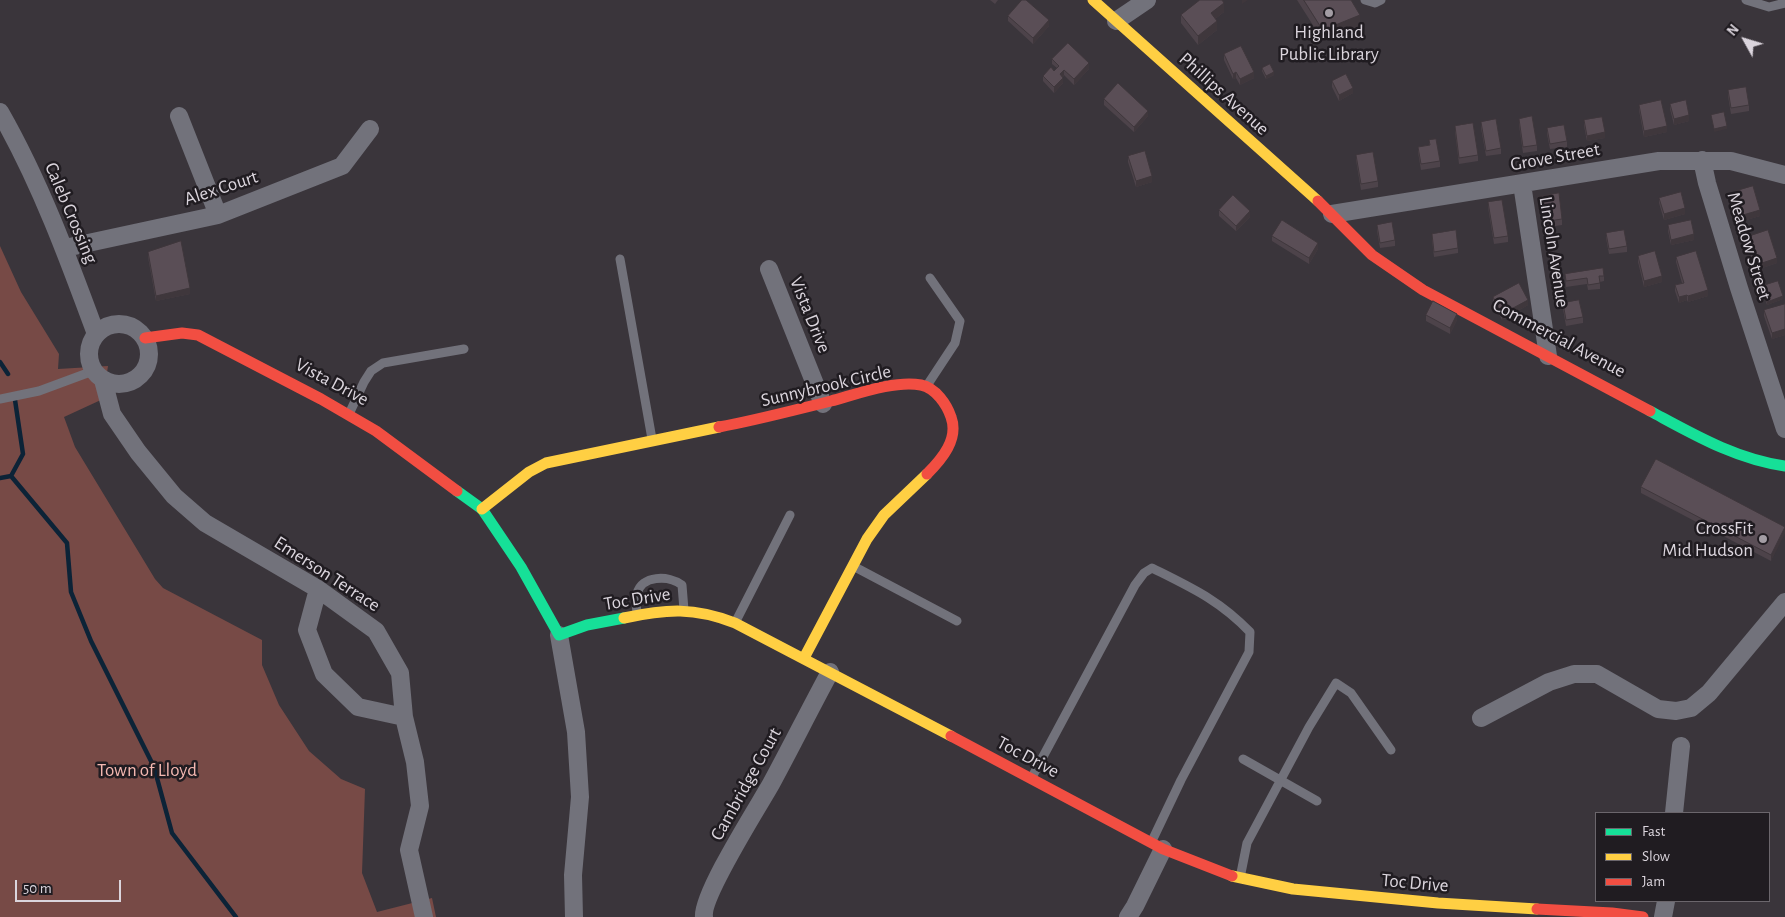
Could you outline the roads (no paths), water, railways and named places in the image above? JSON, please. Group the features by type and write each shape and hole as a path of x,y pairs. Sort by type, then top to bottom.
{"street":[{"name":"Phillips Avenue","path":"1093,0 1332,214"},
{"path":"1116,21 1147,0"},
{"name":"Caleb Crossing","path":"0,112 21,149 65,248 96,334"},
{"path":"179,116 218,215"},
{"name":"Alex Court","path":"65,248 218,215 342,166 370,129"},
{"name":"Meadow Street","path":"1702,160 1707,183 1739,288 1785,429"},
{"name":"Grove Street","path":"1332,214 1659,161 1731,161 1785,175"},
{"name":"Lincoln Avenue","path":"1522,184 1548,356"},
{"name":"Commercial Avenue","path":"1332,214 1372,255 1423,290 1720,448 1760,462 1785,466"},
{"name":"Vista Drive","path":"769,269 823,404"},
{"path":"121,324 130,326 145,338 149,358 146,368 132,382 112,384 98,375 89,362 88,352 91,343 96,334 103,328 121,324"},
{"name":"Vista Drive","path":"145,338 182,333 198,335 376,431 482,509"},
{"name":"Emerson Terrace","path":"98,375 112,414 138,452 174,496 205,523 318,589 376,632 400,674 404,717 415,762 420,806 409,850 424,917"},
{"name":"Sunnybrook Circle","path":"482,509 528,472 546,463 760,419 892,385 921,385 926,387"},
{"path":"804,658 867,540 884,515 937,464 950,445 954,425 948,407 936,394 926,387"},
{"path":"482,509 521,567 559,635 576,732 580,797 573,875 574,917"},
{"path":"318,589 307,630 324,674 358,707 404,717"},
{"path":"1481,718 1550,682 1574,674 1597,674 1658,709 1676,711 1691,708 1709,693 1785,602"},
{"name":"Toc Drive","path":"559,635 588,625 637,615 684,610 714,615 804,658 1157,846 1240,878 1293,889 1438,903 1612,913 1643,917"},
{"name":"Cambridge Court","path":"704,917 706,902 749,820 771,785 830,672"},
{"path":"1674,812 1681,746"},
{"path":"1128,917 1135,906 1157,846"},
{"path":"1663,917 1666,902"}],"lane":[{"path":"1365,0 1375,3 1381,0"},
{"path":"1746,0 1769,8 1785,3"},
{"path":"620,259 652,440"},
{"path":"926,387 955,343 960,321 930,278"},
{"path":"349,415 371,371 384,363 464,349"},
{"path":"0,400 39,392 98,375"},
{"path":"735,624 790,516"},
{"path":"853,566 957,621"},
{"path":"1031,779 1135,585 1144,573 1152,568 1207,595 1233,615 1250,632 1249,652 1181,780 1157,846"},
{"path":"637,615 636,595 640,588 651,580 666,578 682,585 684,610"},
{"path":"1240,878 1247,842 1336,683 1351,694 1391,750"},
{"path":"1244,759 1317,801"}],"waterway":[{"path":"0,362 8,374"},
{"path":"0,478 11,476 23,454 15,400"},
{"path":"11,476 67,543 71,592 91,641 154,767 172,833 236,917"}],"place":[{"name":"Highland Public Library","path":"1329,13"},
{"name":"CrossFit Mid Hudson","path":"1763,539"}],"park label":[{"name":"Town of Lloyd","path":"147,770"}]}
